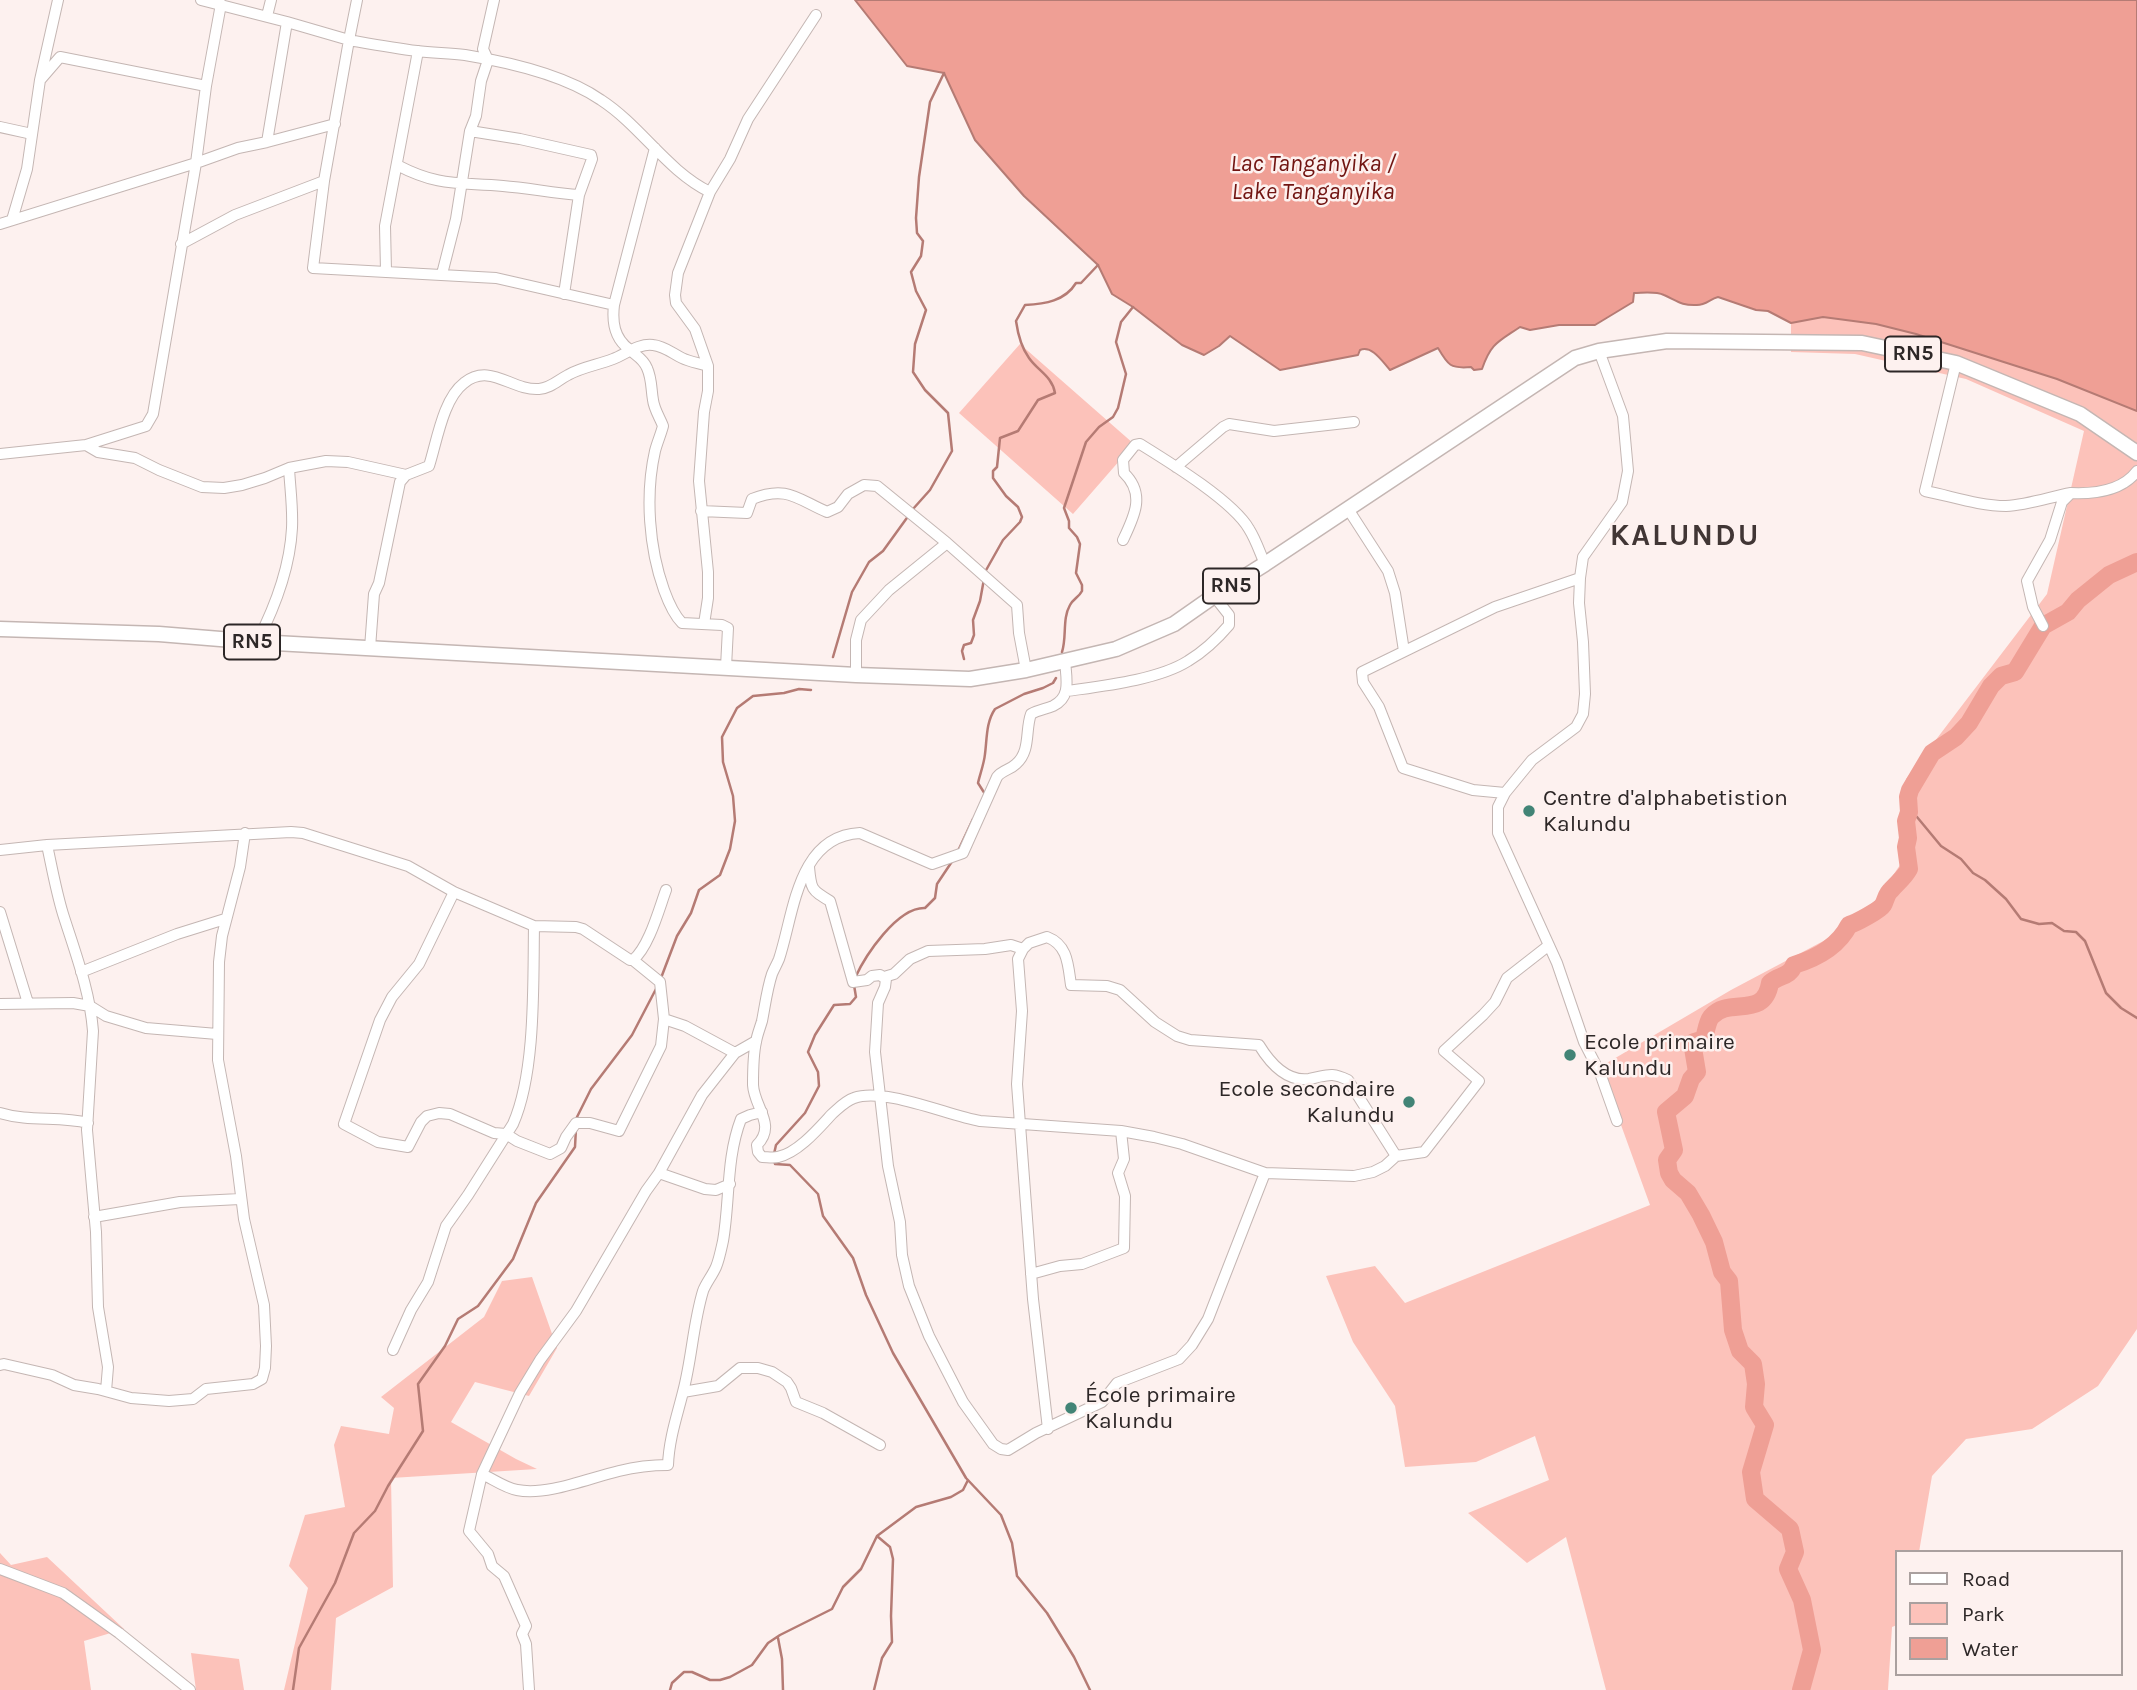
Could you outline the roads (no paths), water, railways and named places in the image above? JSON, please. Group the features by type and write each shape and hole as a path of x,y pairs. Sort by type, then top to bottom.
{"highway":[{"name":"RN5","path":"0,629 159,634 257,642 856,675 970,679 1026,670 1116,649 1174,624 1575,358 1599,351 1667,341 1862,343 1956,363 2080,414 2137,453"}],"street":[{"path":"12,220 27,169 40,80 58,0"},
{"path":"201,0 349,40 464,55 545,73 598,97 617,110 670,160 681,174 710,192"},
{"path":"267,16 271,0"},
{"path":"357,0 324,181 313,268 496,278 614,305"},
{"path":"442,274 456,219 470,131 476,116 481,81 488,60 483,49 494,0"},
{"path":"0,454 86,445 146,426 153,414 196,163 206,86 222,4"},
{"path":"704,624 708,572 699,473 708,366 695,329 680,310 675,295 678,273 710,192 730,159 748,119 816,15"},
{"path":"267,142 287,22"},
{"path":"386,271 386,226 418,51"},
{"path":"40,80 60,57 206,86"},
{"path":"0,224 238,148 335,124"},
{"path":"0,127 32,134"},
{"path":"470,131 592,155 579,195 564,294"},
{"path":"655,148 614,305 614,325 616,335 646,365 651,377 653,401 663,426 655,451 650,498 651,537 657,569 678,620 685,624 722,625 728,628 726,667"},
{"path":"397,165 439,182 579,195"},
{"path":"181,244 235,215 324,181"},
{"path":"370,648 374,594 394,514 397,489 406,475 429,466 452,396 464,383 486,374 526,389 542,389 587,366 614,359 650,344 663,347 683,359 708,366"},
{"path":"1599,351 1623,416 1628,471 1622,502 1583,557 1580,578 1585,694 1583,714 1576,727 1532,760 1505,793 1498,807 1498,833 1557,963 1584,1042 1600,1073 1617,1121"},
{"path":"1956,363 1925,491 1987,505 2008,506 2071,493 2090,494 2116,487 2132,478 2137,471"},
{"path":"1176,467 1229,424 1274,431 1354,422"},
{"path":"1123,540 1138,506 1136,492 1124,473 1123,460 1138,444 1176,467 1244,522 1265,564"},
{"path":"86,445 98,452 135,458 202,487 242,485 289,467 336,461 406,475"},
{"path":"257,642 266,626 283,577 290,542 292,515 289,467"},
{"path":"701,510 747,513 752,499 776,493 795,495 827,512 838,507 848,494 864,485 877,486 947,543 1017,606 1026,670"},
{"path":"2043,626 2033,607 2027,582 2050,540 2062,502 2071,493"},
{"path":"1348,509 1388,571 1395,593 1404,651"},
{"path":"856,675 856,640 861,620 889,590 947,543"},
{"path":"1505,793 1473,790 1404,768 1379,707 1363,682 1362,673 1495,607 1580,578"},
{"path":"1067,691 1134,680 1188,662 1229,625 1229,615 1214,596"},
{"path":"1065,660 1067,691 1062,701 1031,714 1028,739 1020,759 997,777 963,853 932,864 860,834 839,837 809,864 795,897 779,961 772,973 756,1041 753,1085 767,1127 763,1139 757,1145 762,1157 778,1157 807,1140 845,1102 854,1098 879,1096 980,1121 1121,1131 1182,1144 1265,1173 1354,1176 1373,1172 1396,1156 1424,1152 1479,1081 1444,1051 1495,1002 1507,978 1548,946"},
{"path":"0,1365 4,1363 51,1375 74,1385 131,1398 169,1401 193,1399 206,1389 253,1384 262,1379 265,1368 266,1325 240,1199 236,1156 221,1080 217,1034 219,962 225,919 240,867 245,833"},
{"path":"0,849 245,833 303,834 408,866 454,892 534,926 583,929 634,960 660,982 664,1019 661,1046 619,1131 590,1123 576,1123 561,1148 550,1154 506,1134 494,1133 450,1114 427,1116 408,1147 378,1142 344,1124 380,1020 392,997 419,964 454,892"},
{"path":"47,845 56,889 90,1006 93,1031 88,1123 97,1307 108,1367 106,1391"},
{"path":"809,864 811,886 830,901 853,982 867,980 872,976 894,974 910,959 928,951 1011,946 1023,949"},
{"path":"634,960 639,956 655,922 666,890"},
{"path":"0,912 28,1003"},
{"path":"81,972 177,934 225,919"},
{"path":"393,1350 411,1310 428,1282 446,1227 518,1113 526,1073 532,1013 534,926"},
{"path":"1048,1429 1031,1274 1017,1084 1022,1011 1018,959 1023,949 1038,939 1047,937 1055,940 1064,950 1071,985 1107,986 1120,990 1155,1022 1181,1038 1259,1045 1275,1067 1290,1076 1307,1079 1335,1073 1348,1080 1396,1156"},
{"path":"884,977 885,987 881,992 876,1015 875,1052 888,1166 900,1222 902,1255 909,1286 929,1336 963,1402 993,1444 1001,1449 1008,1450 1102,1402 1117,1383 1179,1359 1192,1345 1208,1319 1265,1173"},
{"path":"0,1004 74,1003 90,1006 106,1016 146,1028 217,1034"},
{"path":"664,1019 685,1026 735,1053"},
{"path":"529,1690 526,1644 522,1633 526,1626 504,1576 492,1566 488,1554 469,1531 482,1474 520,1393 576,1311 659,1173 702,1095 735,1053 756,1041"},
{"path":"482,1474 516,1490 535,1491 621,1470 668,1465 704,1288 716,1267 723,1241 732,1146 741,1119 762,1112"},
{"path":"0,1113 19,1118 50,1121 67,1119 88,1123"},
{"path":"1031,1274 1060,1266 1082,1264 1124,1248 1125,1196 1118,1173 1124,1159 1121,1131"},
{"path":"659,1173 705,1189 716,1190 730,1184"},
{"path":"94,1217 180,1202 240,1199"},
{"path":"683,1392 718,1386 740,1368 764,1369 787,1382 796,1402 823,1413 880,1445"},
{"path":"0,1569 62,1594 119,1633 190,1690"}],"water":[{"name":"Lac Tanganyika / Lake Tanganyika","path":"855,0 2137,0 2137,411 2057,379 1876,324 1823,317 1791,323 1768,311 1756,310 1718,297 1703,304 1691,305 1653,293 1634,293 1633,302 1595,325 1559,325 1530,330 1520,327 1496,344 1482,369 1454,366 1447,362 1438,348 1390,370 1376,355 1364,349 1360,350 1358,355 1280,370 1230,336 1204,355 1182,345 1112,294 1098,265 1024,196 975,140 944,73 907,66"}],"waterway":[{"path":"913,509 930,490 952,451 948,413 925,390 913,372 915,344 926,310 916,291 911,272 921,256 923,241 917,233 916,218 919,177 930,102 944,73"},
{"path":"985,572 1003,540 1022,517 1018,507 993,478 1000,438 1018,431 1038,400 1055,393 1051,382 1024,350 1016,321 1025,305 1060,298 1076,283 1081,283 1098,265"},
{"path":"1062,652 1068,610 1082,591 1076,573 1080,544 1069,528 1064,508 1086,442 1099,427 1113,417 1118,408 1126,374 1116,342 1121,322 1133,307"},
{"path":"833,657 852,592 869,562 883,551 909,515"},
{"path":"1801,1690 1812,1650 1802,1600 1788,1569 1795,1552 1790,1529 1755,1499 1751,1472 1765,1425 1754,1407 1756,1384 1753,1364 1740,1351 1733,1330 1729,1281 1722,1272 1714,1242 1688,1193 1669,1173 1667,1160 1674,1150 1666,1112 1685,1096 1691,1079 1697,1072 1694,1042 1704,1039 1711,1017 1727,1008 1761,1001 1770,983 1787,974 1794,965 1826,951 1839,940 1849,925 1883,905 1888,893 1909,869 1906,847 1908,797 1932,753 1956,737 1969,723 1991,686 2001,676 2015,672 2043,626 2068,612 2078,600 2109,575 2137,562"},
{"path":"964,659 962,651 964,645 971,643 974,635 973,620 984,579"},
{"path":"985,794 978,783 988,725 995,709 1053,683 1056,678"},
{"path":"661,978 699,890 720,875 730,849 735,821 733,796 723,762 722,737 737,708 753,696 799,689 811,690"},
{"path":"1909,812 1917,817 1941,846 1961,859 1973,873 2006,899 2021,919 2039,924 2052,923 2064,931 2076,932 2085,941 2106,993 2121,1008 2137,1018"},
{"path":"958,851 973,819"},
{"path":"855,978 883,934 904,915 925,908 935,898 937,884 953,860"},
{"path":"774,1154 776,1145 805,1113 819,1086 818,1072 808,1052 815,1035 834,1005 850,1004 856,997 854,985"},
{"path":"577,1121 591,1089 632,1035 657,987"},
{"path":"293,1690 299,1648 335,1583 354,1533 375,1511 423,1431 418,1384 445,1346 458,1319 478,1306 513,1259 536,1203 575,1147 576,1128"},
{"path":"774,1160 775,1164 790,1165 818,1194 823,1216 853,1258 866,1295 893,1353 966,1478 1001,1515 1012,1543 1017,1576 1047,1613 1074,1657 1090,1690"},
{"path":"670,1690 672,1683 684,1672 692,1672 710,1680 730,1677 752,1665 768,1643 832,1609 843,1587 861,1569 877,1536 916,1507 951,1497 963,1490 968,1480"},
{"path":"874,1690 882,1658 892,1642 893,1559 890,1547 877,1536"},
{"path":"778,1638 783,1690"}],"place":[{"name":"Centre d'alphabetistion Kalundu","path":"1529,811"},
{"name":"Ecole primaire Kalundu","path":"1570,1055"},
{"name":"Ecole secondaire Kalundu","path":"1409,1102"},
{"name":"École primaire Kalundu","path":"1071,1408"}],"district":[{"name":"KALUNDU","path":"1685,536"}]}
